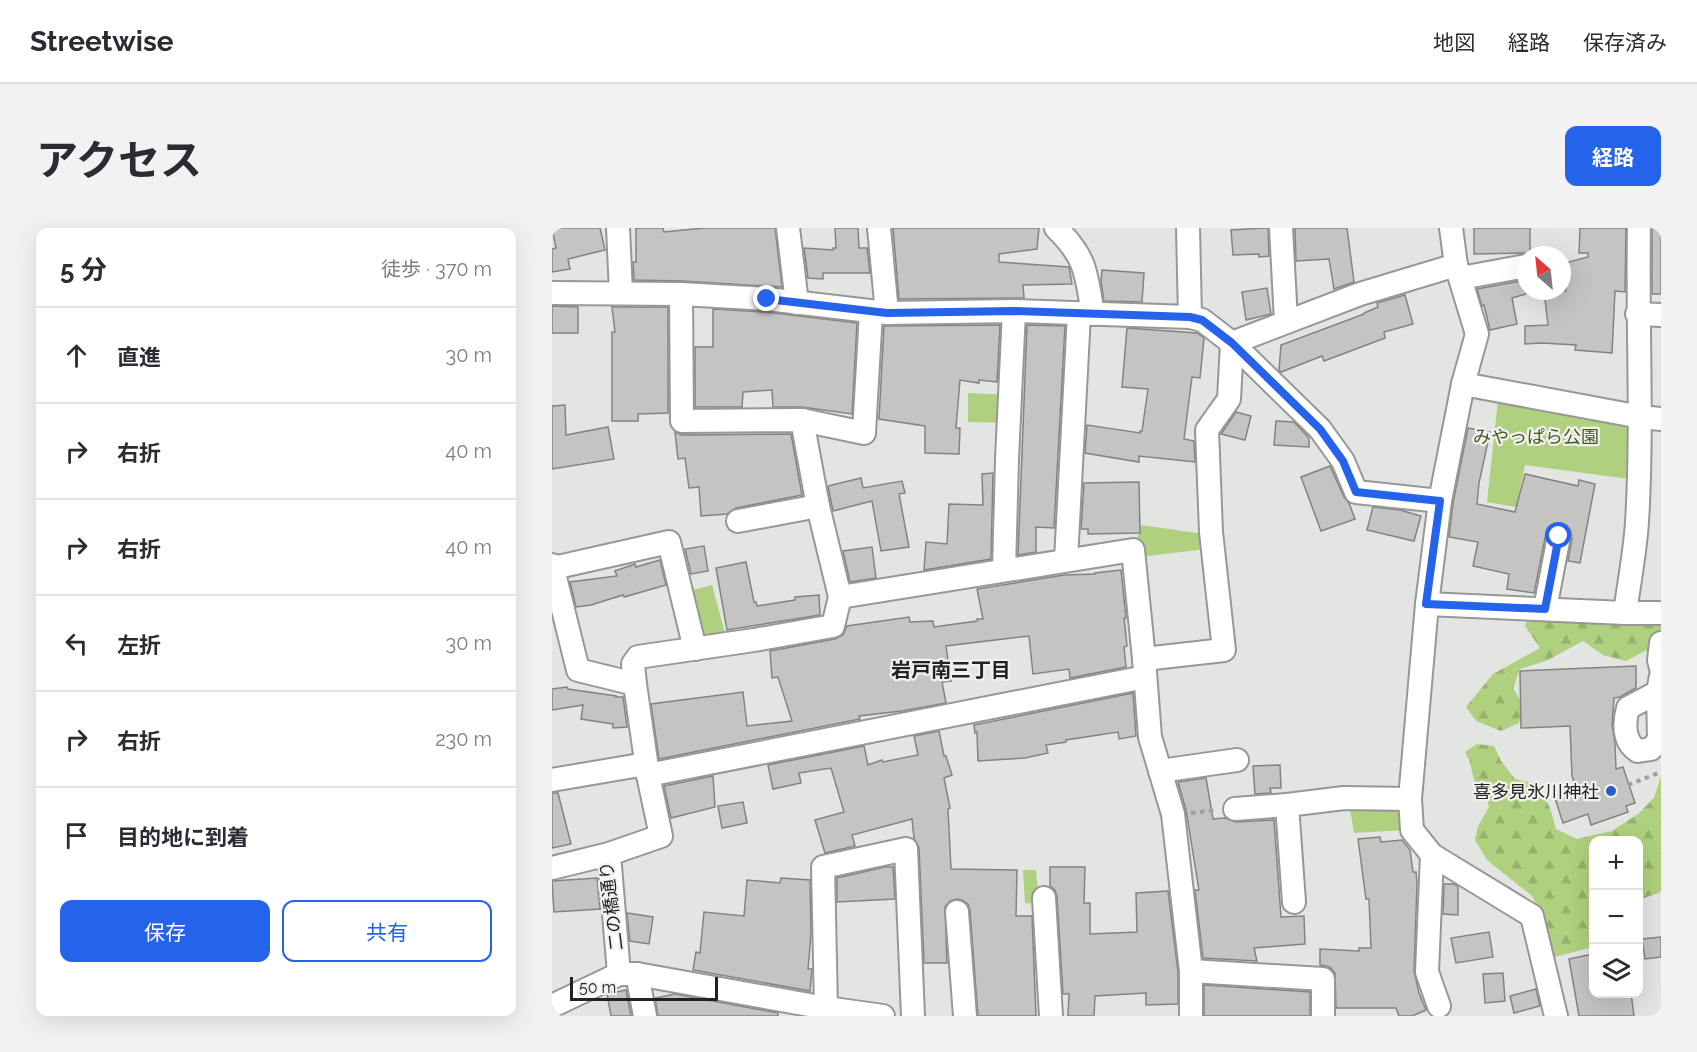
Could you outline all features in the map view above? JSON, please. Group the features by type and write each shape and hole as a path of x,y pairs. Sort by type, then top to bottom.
{"street":[{"path":"618,228 621,293"},
{"path":"788,228 797,303"},
{"path":"681,294 682,422 802,420 864,433 879,312 879,228"},
{"path":"1056,228 1072,244 1084,267 1086,314 1066,560"},
{"path":"1188,228 1190,317"},
{"path":"1281,228 1286,321"},
{"path":"1450,228 1459,271 1477,334 1463,384 1440,501 1426,604 1410,799 1412,830 1432,855 1532,916 1556,1016"},
{"path":"1624,613 1651,418 1637,314 1639,228"},
{"path":"1232,343 1360,294 1459,271 1517,267"},
{"path":"552,293 681,294 879,312 1014,311 1190,317 1202,320 1232,343 1320,429 1343,461 1356,492 1440,501"},
{"path":"1004,570 1014,311"},
{"path":"1637,314 1661,315"},
{"path":"552,780 647,770 1224,650 1211,532 1207,430 1229,399 1232,343"},
{"path":"1463,384 1651,418"},
{"path":"609,854 660,836 647,770 635,684 633,664 638,657 695,650 833,626 840,597 818,506 802,420"},
{"path":"738,521 818,506"},
{"path":"1545,609 1559,536"},
{"path":"635,684 578,670 552,567 669,542 695,650"},
{"path":"840,597 1132,550 1150,737 1173,814 1191,971 1191,1016"},
{"path":"1426,604 1661,613"},
{"path":"1661,643 1659,660 1661,668"},
{"path":"1160,771 1238,760"},
{"path":"1235,809 1344,798 1410,799"},
{"path":"1287,805 1294,902"},
{"path":"826,1008 823,867 906,849 913,1016"},
{"name":"二の橋通り","path":"552,868 609,854 628,974 552,1006"},
{"path":"1432,855 1427,972 1439,1006"},
{"path":"1044,898 1051,1016"},
{"path":"957,912 965,1016"},
{"path":"1191,971 1323,979 1323,1016"},
{"path":"628,974 883,1016"},
{"path":"628,974 645,1016"}],"path":[{"path":"1628,785 1661,772"},
{"path":"1173,814 1235,809"}],"green space":[{"path":"968,393 1010,395 1009,423 968,422"},
{"name":"みやっぱら公園","path":"1498,400 1633,422 1629,479 1525,465 1516,507 1487,502"},
{"path":"1141,525 1204,534 1206,549 1140,557 1136,544"},
{"path":"712,585 725,633 699,638 689,591"},
{"path":"1528,618 1661,623 1661,655 1647,650 1626,661 1603,655 1583,641 1548,660 1520,669 1513,688 1522,703 1519,723 1501,731 1476,721 1466,707 1493,674 1540,648 1525,626"},
{"path":"1477,744 1494,746 1501,761 1515,779 1538,784 1550,808 1556,829 1577,839 1589,836 1589,948 1554,957 1544,921 1532,896 1487,860 1475,840 1478,826 1489,807 1485,793 1474,780 1465,752"},
{"path":"1661,776 1661,892 1643,899 1643,836 1590,836 1612,831 1638,814 1654,798"},
{"path":"1349,803 1391,804 1400,811 1405,830 1354,833"},
{"path":"1023,870 1036,870 1039,904 1025,903"}],"building":[{"path":"552,228 600,228 605,250 568,259 570,269 552,272 552,249 556,248"},
{"path":"636,228 663,228 664,232 704,228 775,228 782,287 634,280"},
{"path":"835,228 858,228 859,248 867,248 870,273 823,273 823,279 808,278 804,248 833,250 836,248"},
{"path":"893,228 1039,228 1037,249 999,254 999,262 1069,267 1072,284 1023,285 1024,298 899,299"},
{"path":"1268,228 1269,256 1233,255 1231,230"},
{"path":"1295,228 1347,228 1354,282 1334,289 1329,259 1296,261"},
{"path":"1474,228 1530,228 1530,246 1517,246 1517,253 1474,254"},
{"path":"1580,228 1626,228 1625,292 1615,291 1612,353 1575,350 1576,345 1525,344 1525,326 1548,325 1545,300 1571,300 1571,261 1588,257 1588,253 1579,253"},
{"path":"1652,228 1661,228 1661,294 1652,294"},
{"path":"1102,270 1144,273 1142,302 1104,301"},
{"path":"1517,282 1517,297 1512,298 1517,324 1490,330 1484,305 1482,306 1477,289"},
{"path":"1267,288 1271,314 1246,320 1242,292"},
{"path":"1405,295 1413,324 1384,332 1385,338 1324,361 1322,356 1281,372 1279,370 1281,345 1364,314 1378,307 1377,303"},
{"path":"552,306 578,307 578,333 552,333"},
{"path":"612,307 668,307 668,413 638,414 638,421 612,421 612,332 615,332"},
{"path":"713,309 766,312 857,323 852,414 802,407 773,407 772,390 743,392 742,407 695,407 695,347 713,347"},
{"path":"1000,325 997,382 979,380 979,383 960,380 956,428 960,428 959,454 925,453 925,426 879,419 884,326"},
{"path":"1027,325 1065,326 1054,528 1036,527 1036,552 1018,555"},
{"path":"1127,328 1197,333 1204,338 1200,378 1192,377 1184,439 1194,441 1195,462 1139,456 1139,462 1085,453 1087,425 1140,433 1142,431 1148,389 1122,387"},
{"path":"565,405 566,435 608,427 614,459 552,469 552,406"},
{"path":"1236,412 1251,416 1245,440 1221,434"},
{"path":"1276,421 1294,422 1309,438 1309,447 1274,445"},
{"path":"1468,428 1490,432 1477,504 1515,512 1525,474 1578,486 1579,480 1595,484 1580,563 1568,561 1572,539 1567,525 1554,524 1548,528 1546,533 1534,593 1507,589 1509,574 1473,566 1478,542 1449,537 1453,503"},
{"path":"675,432 682,435 791,434 802,495 736,508 727,514 701,516 699,487 689,488 685,458 678,459"},
{"path":"1330,466 1355,519 1321,531 1301,477"},
{"path":"993,473 991,559 924,570 926,542 947,544 949,504 983,505 982,474"},
{"path":"861,478 863,488 902,481 905,493 899,494 909,547 881,551 872,501 833,511 828,486"},
{"path":"1139,482 1140,533 1088,534 1088,529 1081,529 1084,483"},
{"path":"1373,507 1400,510 1421,516 1414,541 1367,530"},
{"path":"704,546 708,571 691,574 685,549"},
{"path":"872,547 876,578 850,582 843,551"},
{"path":"660,560 666,585 576,607 570,582 617,576 615,571 635,564 636,567"},
{"path":"746,562 754,602 757,606 795,600 795,597 819,595 820,615 727,630 716,568"},
{"path":"1121,570 1126,618 1124,618 1127,646 1124,647 1126,667 1070,678 1069,669 1033,674 1029,636 946,646 951,681 942,682 946,703 859,716 860,719 659,759 651,704 743,692 747,726 792,721 778,677 772,678 770,651 835,639 843,635 847,626 909,617 910,622 933,621 934,627 977,621 977,619 983,619 977,589 1064,575"},
{"path":"1636,666 1636,688 1614,698 1612,725 1616,769 1623,767 1635,803 1626,806 1628,812 1591,825 1588,814 1563,823 1553,792 1575,785 1572,776 1570,726 1521,728 1520,671"},
{"path":"567,687 623,697 627,727 613,728 613,724 581,719 583,705 552,710 552,689"},
{"path":"1133,693 1136,736 1119,739 1118,732 1066,740 1066,742 1046,745 1048,753 1025,758 978,761 977,732 975,733 974,725"},
{"path":"939,731 944,756 946,756 952,775 944,778 950,808 948,809 951,869 1017,870 1016,916 1032,916 1036,1016 978,1016 970,911 968,904 962,900 950,901 945,907 947,963 924,963 919,848 914,838 912,819 852,835 855,846 825,853 815,820 844,812 831,768 799,773 801,783 773,789 768,765 864,746 868,765 882,760 883,762 918,755 914,736"},
{"path":"1280,765 1281,788 1270,788 1271,793 1255,794 1253,766"},
{"path":"713,776 715,807 671,818 664,786"},
{"path":"1206,778 1213,819 1225,818 1236,822 1274,820 1281,917 1304,916 1305,944 1254,948 1257,961 1203,958 1195,890 1199,890 1186,810 1178,782"},
{"path":"552,793 558,793 571,844 552,848"},
{"path":"743,802 747,823 722,828 718,806"},
{"path":"1380,837 1381,842 1402,840 1410,850 1413,872 1416,872 1414,971 1426,1010 1412,1016 1399,1016 1396,1008 1336,1008 1335,973 1330,967 1320,965 1320,949 1359,951 1359,948 1371,948 1369,899 1366,899 1358,839"},
{"path":"893,867 895,899 837,902 837,878"},
{"path":"1050,867 1085,867 1084,903 1090,903 1090,934 1137,932 1136,893 1168,891 1178,972 1178,1004 1146,1005 1146,993 1095,996 1094,1016 1068,1016 1069,994 1063,994 1057,897 1055,890 1050,886"},
{"path":"597,878 600,909 554,912 552,881"},
{"path":"781,878 810,880 811,934 808,969 812,969 810,991 693,970 696,952 700,953 704,912 744,916 747,880 780,883"},
{"path":"1444,884 1454,884 1458,887 1458,915 1443,914"},
{"path":"627,913 653,917 649,944 630,941"},
{"path":"1489,932 1493,957 1456,963 1451,938"},
{"path":"1661,937 1661,957 1645,959 1643,939"},
{"path":"1589,955 1589,998 1632,998 1634,1016 1579,1016 1569,959"},
{"path":"1503,973 1505,1001 1485,1003 1483,974"},
{"path":"1204,985 1310,992 1310,1016 1204,1016"},
{"path":"1536,989 1540,1006 1514,1013 1510,996"},
{"path":"626,990 631,1016 611,1016 607,994"},
{"path":"675,994 778,1013 778,1016 658,1016 655,998"}],"place":[{"name":"喜多見氷川神社","path":"1611,791"}],"district":[{"name":"岩戸南三丁目","path":"951,670"}],"route":[{"path":"767,299 887,313 1014,311 1190,317 1202,320 1232,343 1320,429 1343,461 1356,492 1440,501 1426,604 1545,609 1559,536"}]}
